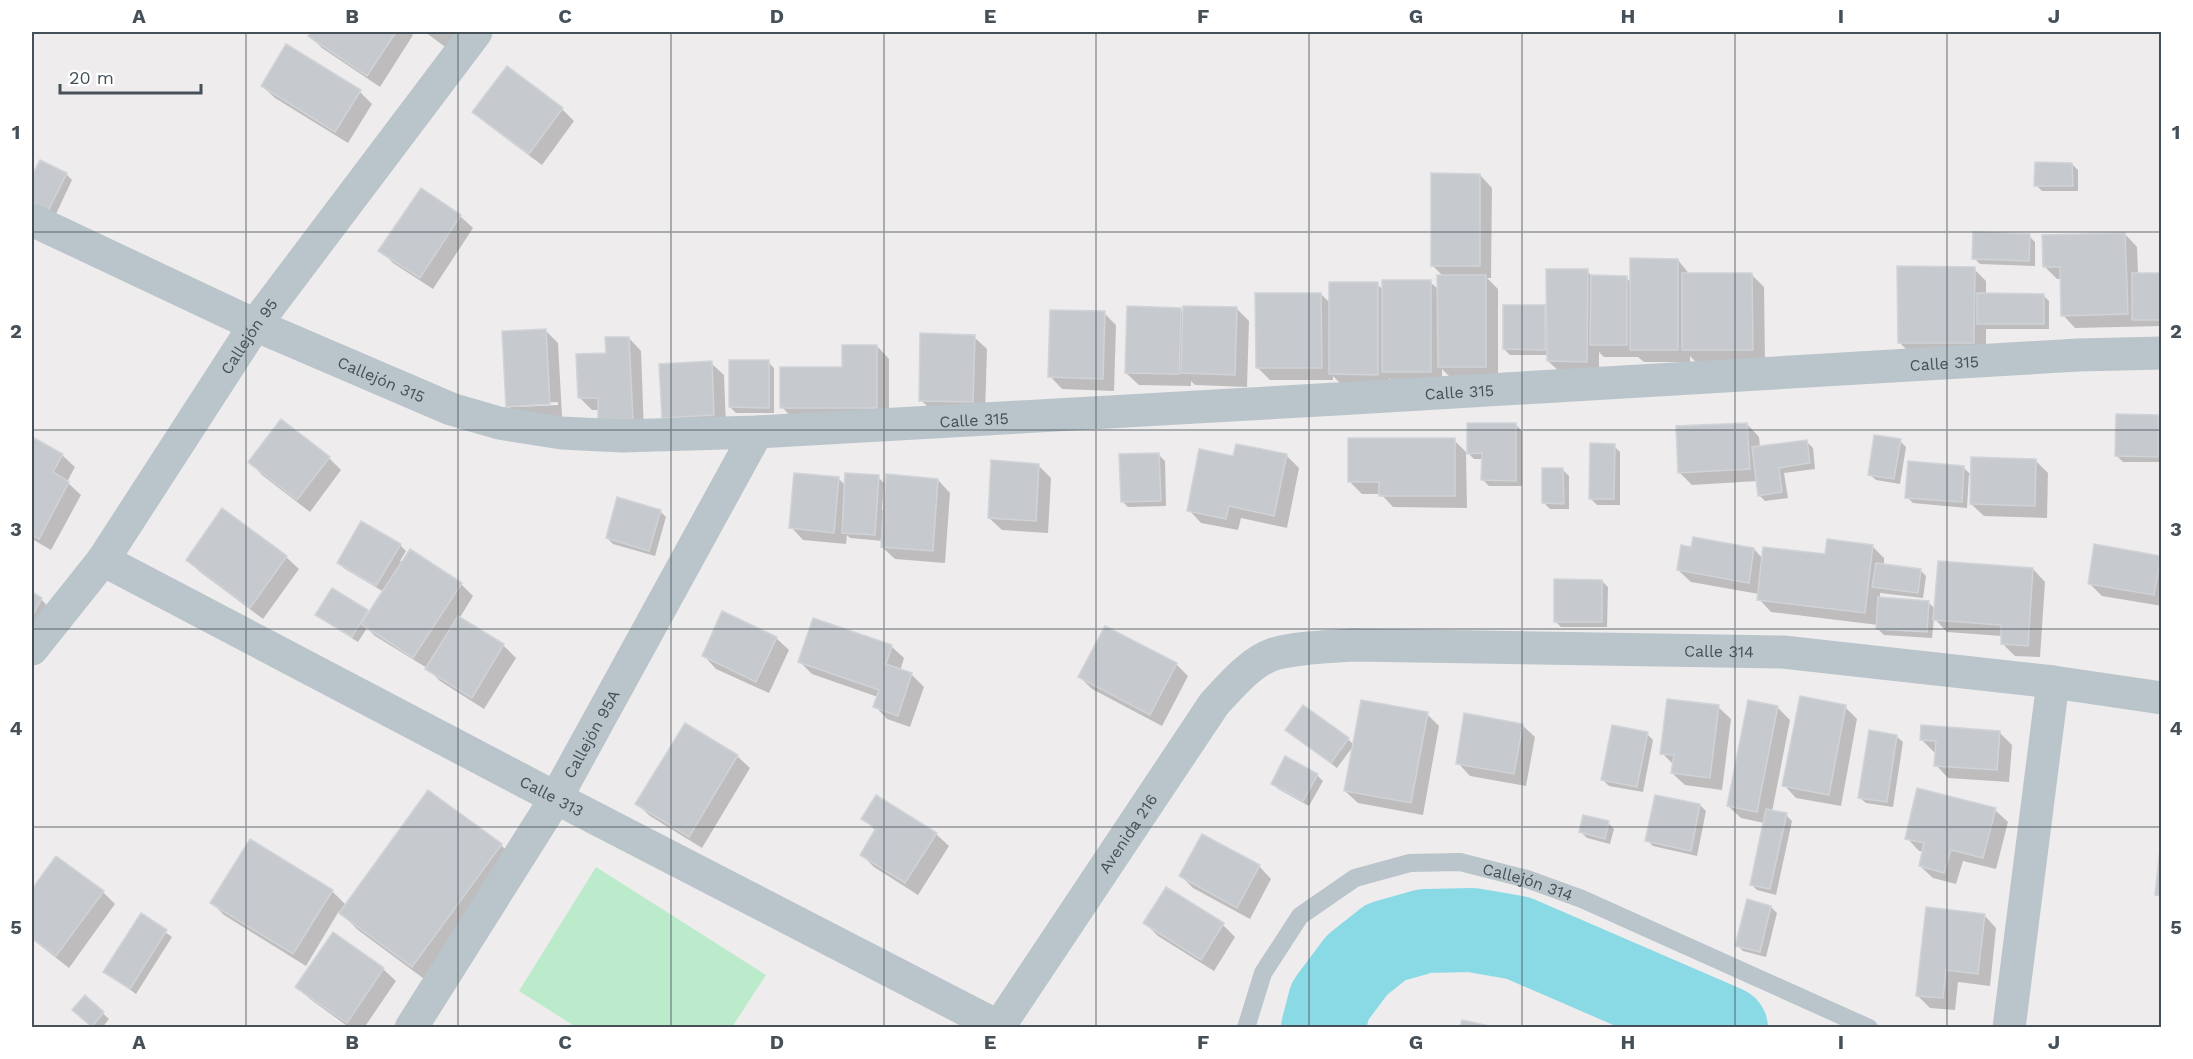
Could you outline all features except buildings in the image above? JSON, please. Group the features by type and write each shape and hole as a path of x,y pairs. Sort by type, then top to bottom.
{"street":[{"name":"Callejón 95","path":"32,649 103,560 255,325 476,32"},
{"name":"Callejón 315","path":"32,220 255,325 451,409 499,423 562,433 622,436 756,432"},
{"name":"Calle 315","path":"756,432 2078,355 2162,354"},
{"name":"Callejón 95A","path":"411,1028 556,798 756,432"},
{"name":"Calle 313","path":"103,560 999,1027"},
{"name":"Calle 314","path":"1272,655 1353,645 1783,652 2053,682 2162,698"},
{"name":"Avenida 216","path":"999,1027 1214,704 1242,674 1272,655"},
{"path":"2008,1028 2053,682"}],"lane":[{"name":"Callejón 314","path":"1246,1028 1263,973 1300,916 1355,878 1410,863 1460,862 1527,879 1582,899 1869,1028"}],"green space":[{"path":"596,867 766,975 732,1027 576,1027 519,991"}],"waterway":[{"path":"1323,1028 1330,1001 1357,965 1386,942 1425,931 1472,930 1518,938 1726,1028"}]}
